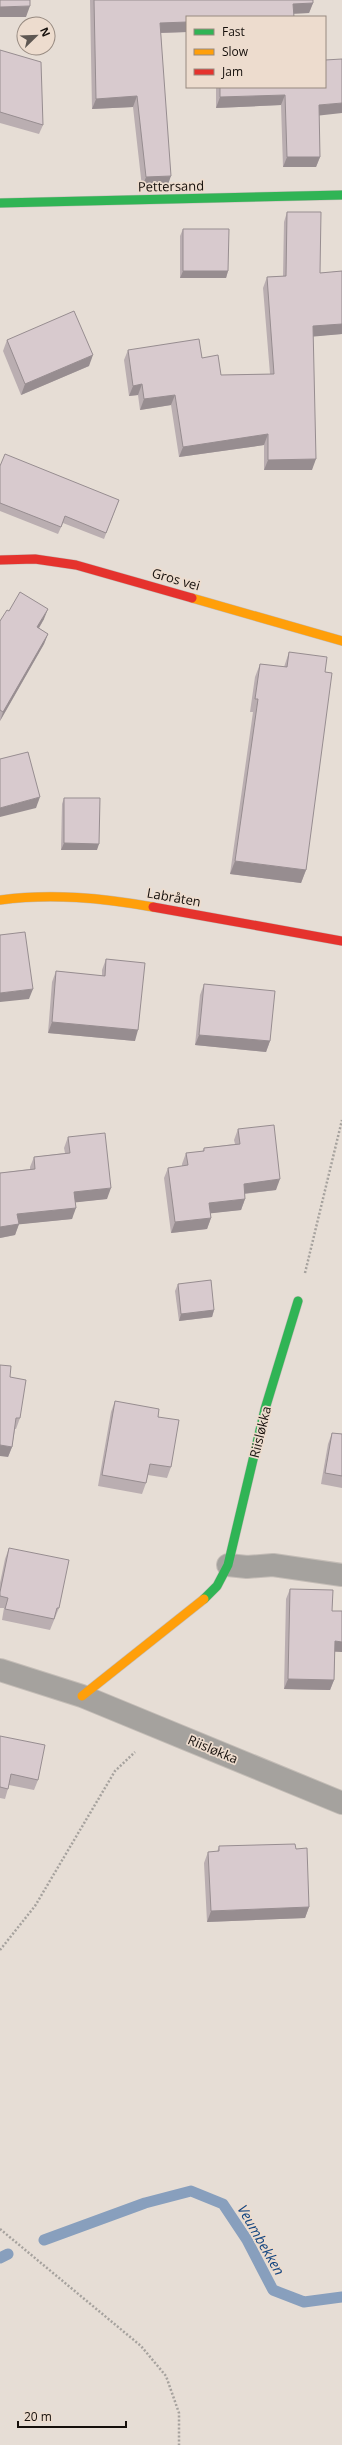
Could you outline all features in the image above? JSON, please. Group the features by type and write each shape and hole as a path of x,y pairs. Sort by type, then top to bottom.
{"street":[{"name":"Pettersand","path":"0,203 342,195"},
{"name":"Gros vei","path":"0,560 35,560 76,565 342,641"},
{"name":"Labråten","path":"0,900 22,896 68,895 124,901 342,941"},
{"name":"Riisløkka","path":"82,1696 199,1605 217,1586 228,1565 264,1409 298,1301"},
{"path":"228,1565 247,1567 273,1565 342,1575"},
{"name":"Riisløkka","path":"0,1670 82,1696 161,1727 342,1803"}],"path":[{"path":"298,1301 342,1120"},
{"path":"0,1950 35,1906 115,1771 161,1727"},
{"path":"0,2229 141,2346 166,2376 179,2413 178,2445"}],"building":[{"path":"0,0 30,0 30,6 0,7"},
{"path":"94,0 313,0 313,3 293,4 294,16 186,16 186,22 160,23 171,176 146,177 137,96 96,99"},
{"path":"0,50 16,55 16,56 41,62 43,125 0,112"},
{"path":"342,59 342,103 319,105 320,157 287,157 285,95 220,97 220,88 326,88 326,60"},
{"path":"287,212 321,212 320,273 342,271 342,324 313,326 316,459 268,460 268,434 183,447 175,395 144,399 142,384 133,386 128,350 199,339 202,358 218,355 221,375 274,374 267,277 286,276"},
{"path":"183,229 229,229 228,271 183,271"},
{"path":"74,311 93,355 25,384 7,340"},
{"path":"5,454 119,500 106,533 65,516 61,527 0,503 0,466"},
{"path":"20,592 48,609 37,627 48,634 3,712 0,710 0,621 7,610 9,611"},
{"path":"289,652 327,657 325,672 332,673 306,870 235,861 258,699 255,699 260,664 287,667"},
{"path":"28,752 40,797 0,808 0,759"},
{"path":"64,798 100,798 99,844 64,843"},
{"path":"25,932 33,989 0,993 0,935"},
{"path":"106,959 145,963 138,1030 52,1022 56,971 105,976"},
{"path":"204,984 275,991 270,1041 199,1035"},
{"path":"274,1125 280,1179 244,1184 245,1199 209,1203 211,1218 175,1222 168,1168 188,1165 186,1153 204,1151 204,1148 240,1144 238,1129"},
{"path":"105,1133 111,1188 74,1192 76,1208 17,1214 19,1224 0,1227 0,1173 35,1169 34,1157 70,1153 68,1137"},
{"path":"211,1280 214,1310 181,1314 178,1284"},
{"path":"0,1365 11,1366 10,1377 26,1380 20,1418 16,1418 12,1447 0,1445"},
{"path":"115,1401 159,1409 158,1417 179,1420 171,1467 150,1464 146,1483 102,1475"},
{"path":"332,1433 342,1434 342,1476 325,1473"},
{"path":"9,1548 69,1560 59,1608 57,1608 54,1619 5,1609 8,1598 0,1596 0,1592"},
{"path":"290,1589 333,1590 332,1611 342,1611 342,1642 335,1641 334,1680 288,1679"},
{"path":"0,1736 45,1745 38,1780 11,1774 8,1789 0,1787"},
{"path":"295,1844 296,1849 307,1848 309,1907 211,1911 208,1852 219,1851 219,1846"}],"waterway":[{"name":"Veumbekken","path":"44,2240 145,2203 191,2191 223,2204 247,2240 273,2290 304,2302 342,2297"},
{"name":"Veumbekken","path":"0,2258 8,2254"}],"traffic: fast":[{"path":"0,203 342,195"},
{"path":"204,1599 217,1586 228,1565 265,1409 298,1301"}],"traffic: slow":[{"path":"192,598 342,641"},
{"path":"0,900 58,897 96,899 153,907"},
{"path":"82,1696 204,1599"}],"traffic: jam":[{"path":"0,560 35,559 76,565 192,598"},
{"path":"153,907 342,941"}]}
